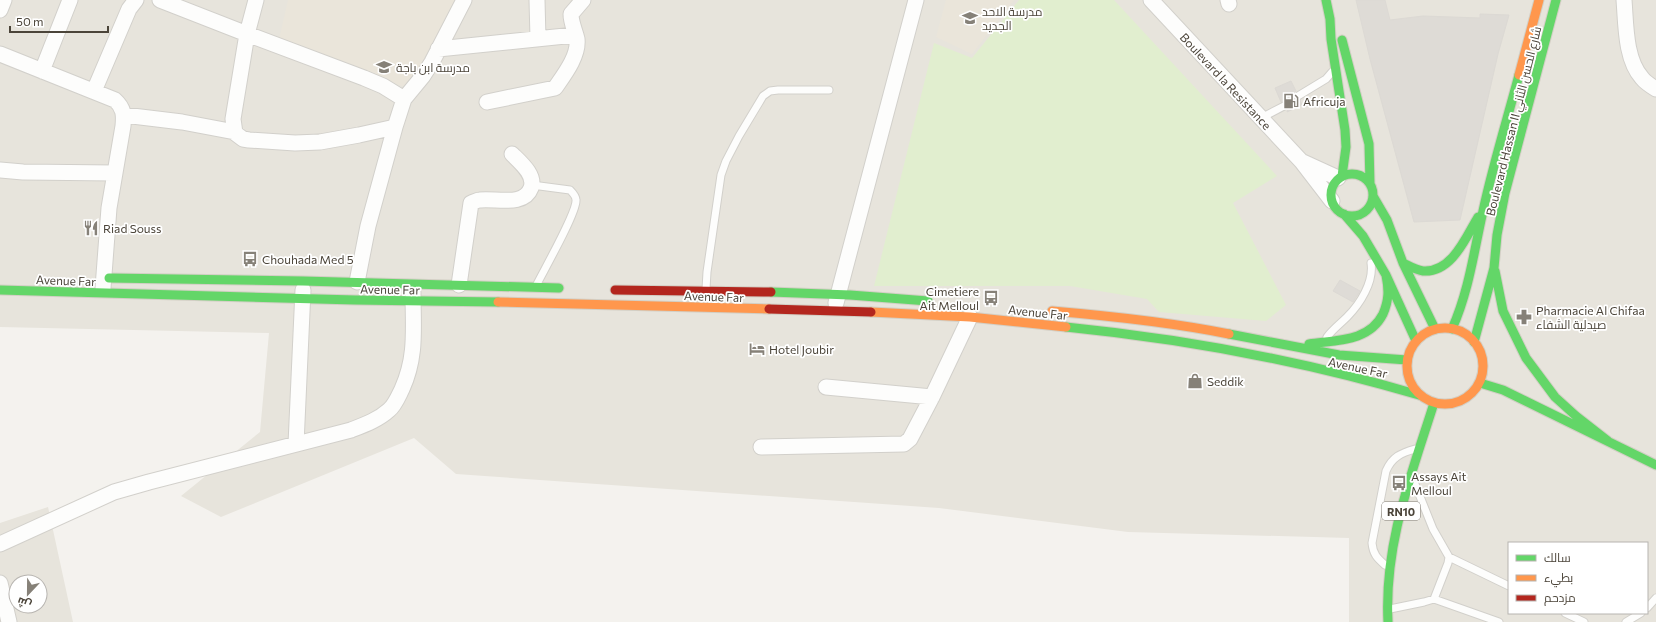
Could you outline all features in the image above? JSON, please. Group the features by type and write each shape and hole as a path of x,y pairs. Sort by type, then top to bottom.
{"main road":[{"path":"1326,0 1330,19 1331,38 1345,130 1346,148 1340,177 1332,188 1332,201 1335,207 1344,214 1363,236 1386,275 1416,341"},
{"name":"Boulevard Hassan II شارع الحسن الثاني","path":"1452,329 1459,312 1473,263 1483,210 1539,0"},
{"name":"Boulevard Hassan II شارع الحسن الثاني","path":"1474,342 1494,268 1497,235 1505,193 1556,0"},
{"path":"1330,19 1341,37 1369,144 1370,184 1372,196 1371,202 1363,212 1350,215 1344,214"},
{"path":"1340,177 1353,174 1359,176 1370,184"},
{"path":"1372,196 1387,220 1403,263 1435,329"},
{"path":"1403,263 1421,271 1432,272 1442,268 1452,259 1483,210"},
{"path":"1494,268 1504,311 1526,358 1555,397 1576,416 1608,441"},
{"path":"1296,346 1357,337 1366,334 1380,322 1389,294 1386,275"},
{"name":"Avenue Far","path":"100,278 357,282 413,285 566,288"},
{"name":"Avenue Far","path":"605,289 877,295 937,302"},
{"name":"Avenue Far","path":"0,290 413,301 564,303 876,312 970,317 1133,334 1238,351 1385,385 1419,395"},
{"name":"Avenue Far","path":"1041,310 1103,315 1189,326 1339,355 1407,360"},
{"path":"1435,329 1452,329 1462,332 1474,342 1482,358 1483,370 1480,383 1468,396 1458,402 1446,405 1434,403 1419,395 1409,379 1407,360 1408,353 1416,341 1422,336 1435,329"},
{"path":"1480,383 1502,390 1656,465"},
{"name":"RN10","path":"1388,622 1387,609 1389,568 1396,534 1419,447 1434,403"}],"street":[{"path":"0,10 4,0"},
{"path":"42,71 70,0"},
{"path":"94,91 129,9 136,0"},
{"path":"160,0 364,78 383,86 404,99"},
{"path":"256,0 247,34 233,119 235,132 238,136 249,140 295,143 320,142 395,127"},
{"path":"357,282 368,226 404,99 423,76 464,0"},
{"path":"537,0 538,39"},
{"path":"487,102 555,88 573,59 577,40 571,22 571,14 583,0"},
{"path":"834,311 916,0"},
{"name":"Boulevard la Resistance","path":"1151,0 1302,162 1332,201"},
{"path":"1624,0 1629,55 1642,78 1656,89"},
{"path":"438,49 576,35"},
{"path":"0,54 94,91 115,100 121,105 124,115 114,174 100,278 102,293"},
{"path":"124,115 182,122 235,132"},
{"path":"459,285 471,203 479,200 521,198 530,192 532,179 524,165 512,154"},
{"name":"Boulevard la Resistance","path":"1302,162 1340,177"},
{"path":"0,170 114,174"},
{"path":"296,444 303,281"},
{"path":"0,544 114,492 351,430 372,422 390,409 397,400 410,370 414,336 413,285"},
{"path":"761,447 904,444 910,439 932,397 970,317"},
{"path":"826,387 932,397"},
{"path":"0,583 9,622"}],"lane":[{"path":"1298,96 1326,79 1335,68"},
{"path":"705,292 721,175 726,161 763,96 770,91 778,90 829,90"},
{"path":"1261,118 1284,106"},
{"path":"532,185 570,190 574,193 576,202 572,216 535,288"},
{"path":"1323,341 1359,302 1369,281 1372,269 1369,247"},
{"path":"1389,568 1377,558 1373,552 1372,543 1386,471 1389,464 1398,455 1419,447"},
{"path":"1411,475 1433,529 1448,557 1448,563 1434,599"},
{"path":"1448,557 1508,586"},
{"path":"1648,607 1656,598"},
{"path":"1387,609 1434,599 1498,622"},
{"path":"1567,614 1584,622"},
{"path":"1626,622 1639,614"}],"shaded area":[{"path":"0,0 1656,0 1656,622 1349,622 1349,538 1128,532 939,508 456,474 414,438 221,517 181,496 260,432 269,333 0,327"},
{"name":"مدرسة ابن باجة","path":"288,0 460,0 411,89 278,44"},
{"name":"مدرسة الاحد الجديد","path":"946,0 1014,0 972,54 936,37"},
{"path":"48,507 73,622 0,622 0,523"}],"green space":[{"path":"1019,0 1114,0 1277,176 1233,203 1286,305 1266,321 1159,312 1147,299 1070,286 874,286 934,43 972,58"}],"building":[{"path":"1356,0 1385,0 1390,20 1423,16 1480,18 1480,14 1509,15 1498,54 1460,220 1414,222 1370,59"},
{"name":"Africuja","path":"1291,81 1296,91 1293,94 1294,98 1296,101 1300,100 1302,105 1287,112 1289,104 1286,102 1281,102 1275,88"},
{"path":"1340,280 1360,291 1353,302 1333,291"}],"traffic: fast":[{"path":"1326,0 1330,19 1331,39 1345,130 1346,147 1342,176"},
{"path":"1474,342 1494,268 1497,235 1505,193 1556,0"},
{"path":"1342,40 1369,144 1370,184"},
{"path":"1452,329 1467,286 1491,177 1519,75"},
{"path":"1352,174 1367,180 1373,195 1367,210 1352,216 1337,210 1331,195 1337,180 1352,174"},
{"path":"1373,196 1387,220 1403,263 1435,329"},
{"path":"1344,214 1363,236 1386,275 1416,341"},
{"path":"1403,263 1423,271 1433,270 1442,266 1457,252 1478,217"},
{"path":"1495,271 1503,311 1526,358 1555,397 1576,416 1608,441"},
{"path":"1309,344 1341,340 1361,335 1377,323 1383,314 1387,299 1388,290 1386,275"},
{"path":"109,278 303,281 559,288"},
{"path":"0,290 355,300 498,302"},
{"path":"771,292 850,295 928,301"},
{"path":"1066,327 1155,338 1244,353 1332,372 1419,395"},
{"path":"1229,334 1339,355 1407,360"},
{"path":"1480,383 1503,390 1656,465"},
{"path":"1388,622 1390,565 1395,538 1408,484 1434,403"}],"traffic: slow":[{"path":"1519,75 1539,0"},
{"path":"498,302 769,309"},
{"path":"1052,311 1140,320 1229,334"},
{"path":"871,312 970,317 1066,327"},
{"path":"1445,328 1460,331 1472,339 1480,351 1483,366 1480,381 1472,393 1460,401 1445,404 1430,401 1418,393 1410,381 1407,366 1410,351 1418,339 1430,331 1445,328"}],"traffic: jam":[{"path":"615,290 771,292"},
{"path":"769,309 871,312"}],"place":[{"name":"مدرسة الاحد الجديد","path":"970,18"},
{"name":"مدرسة ابن باجة","path":"384,67"},
{"name":"Africuja","path":"1291,101"},
{"name":"Riad Souss","path":"91,228"},
{"name":"Chouhada Med 5","path":"250,259"},
{"name":"Cimetiere Ait Melloul","path":"991,298"},
{"name":"Pharmacie Al Chifaa صيدلية الشفاء","path":"1524,317"},
{"name":"Hotel Joubir","path":"757,349"},
{"name":"Seddik","path":"1195,381"},
{"name":"Assays Ait Melloul","path":"1399,483"}]}
